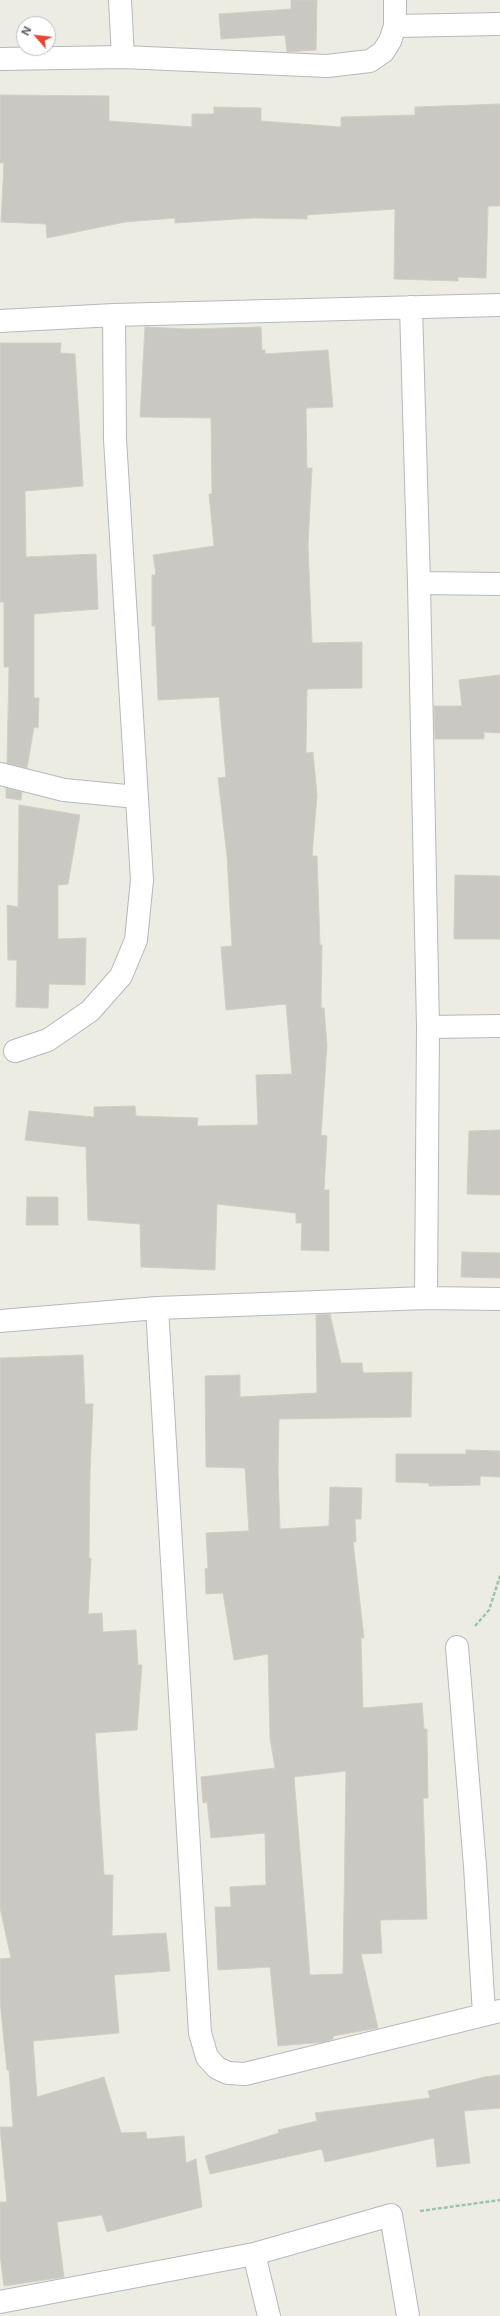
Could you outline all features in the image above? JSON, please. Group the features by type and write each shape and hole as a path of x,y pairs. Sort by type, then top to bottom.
{"street":[{"path":"120,0 123,57"},
{"path":"0,58 123,57 327,66 370,61 386,47 395,26 394,0"},
{"path":"395,26 500,24"},
{"path":"0,321 114,315 500,305"},
{"path":"411,307 419,583 428,1027 426,1298"},
{"path":"15,1051 48,1040 90,1011 121,976 136,940 142,880 115,439 114,315"},
{"path":"419,583 500,584"},
{"path":"0,774 64,790 137,797"},
{"path":"428,1027 500,1026"},
{"path":"0,1321 157,1308 426,1298 500,1299"},
{"path":"157,1308 200,2033 206,2057 217,2068 228,2073 244,2074 492,2013 475,1866 457,1647"},
{"path":"0,2302 254,2254 391,2214 408,2316"},
{"path":"254,2254 269,2316"}],"path":[{"path":"457,1647 489,1610 500,1576"},
{"path":"391,2214 500,2200"}],"building":[{"path":"291,0 317,0 316,50 287,52 285,35 221,39 219,14 291,9"},
{"path":"0,95 109,96 109,121 192,127 192,114 214,114 214,107 261,108 261,121 341,127 341,117 415,115 415,107 500,104 500,206 488,206 486,278 458,277 458,281 394,279 395,209 307,215 307,219 254,218 175,223 175,218 125,222 47,238 46,224 1,222 4,163 0,163"},
{"path":"145,327 188,329 261,327 262,350 265,350 265,354 328,350 333,407 306,408 307,468 312,468 308,546 312,643 362,642 362,688 307,689 306,753 313,752 317,795 312,856 317,856 320,945 322,945 321,1008 324,1008 327,1045 321,1135 327,1136 324,1190 329,1190 329,1251 301,1250 302,1223 296,1223 296,1213 217,1204 215,1270 141,1267 140,1224 88,1220 86,1147 25,1140 29,1111 94,1117 94,1107 135,1106 136,1116 198,1118 197,1126 258,1125 256,1075 292,1074 286,1004 226,1010 221,947 232,946 227,856 218,778 226,777 219,697 158,700 155,626 152,626 152,575 156,575 153,555 214,546 209,494 212,494 211,418 140,417"},
{"path":"0,343 61,343 60,353 75,354 83,486 25,491 26,557 96,554 98,609 34,614 34,698 39,698 38,728 34,727 27,768 7,763 9,667 4,667 4,602 0,602"},
{"path":"500,675 500,733 484,732 484,739 435,739 434,706 462,706 459,680"},
{"path":"6,788 22,792 21,800 6,798"},
{"path":"19,805 80,815 68,884 58,885 58,939 86,938 85,985 49,984 48,1008 16,1007 17,960 8,960 7,905 18,907"},
{"path":"455,875 500,876 500,939 454,939"},
{"path":"500,1130 500,1195 467,1194 469,1131"},
{"path":"27,1197 58,1197 58,1225 26,1225"},
{"path":"462,1252 500,1253 500,1278 461,1277"},
{"path":"330,1314 341,1363 362,1363 363,1373 412,1372 411,1417 279,1419 278,1471 280,1529 329,1526 330,1487 362,1488 361,1519 355,1519 356,1542 353,1542 364,1638 361,1638 363,1708 422,1703 424,1729 427,1729 428,1798 423,1798 427,1919 380,1920 382,1953 361,1954 378,2028 333,2036 333,2039 324,2042 278,2046 270,1967 218,1970 215,1907 231,1907 230,1887 266,1885 265,1833 211,1838 207,1802 203,1803 201,1777 275,1768 270,1738 268,1654 234,1660 223,1593 206,1594 205,1569 208,1568 206,1533 249,1531 245,1468 206,1467 205,1376 240,1375 240,1397 317,1393 316,1315","holes":["346,1771 343,1974 310,1975 294,1777"]},
{"path":"83,1355 85,1404 93,1404 90,1472 89,1558 91,1558 88,1614 102,1613 103,1632 136,1630 138,1665 142,1665 137,1730 95,1733 104,1875 113,1875 112,1936 166,1933 170,1971 114,1975 119,2033 33,2041 37,2097 104,2077 121,2133 146,2132 147,2139 184,2136 186,2163 196,2159 202,2207 107,2232 102,2215 57,2222 64,2277 4,2286 0,2254 0,2202 7,2202 0,2127 13,2127 9,2070 7,2070 0,2001 0,1959 11,1958 0,1908 0,1358"},
{"path":"466,1450 500,1451 500,1477 480,1476 480,1485 429,1486 429,1483 396,1482 396,1454 466,1454"},
{"path":"500,2075 500,2108 464,2111 470,2163 437,2167 434,2138 325,2162 322,2149 210,2174 205,2156 279,2133 278,2130 317,2121 315,2113 430,2098 428,2091 485,2077"}]}
